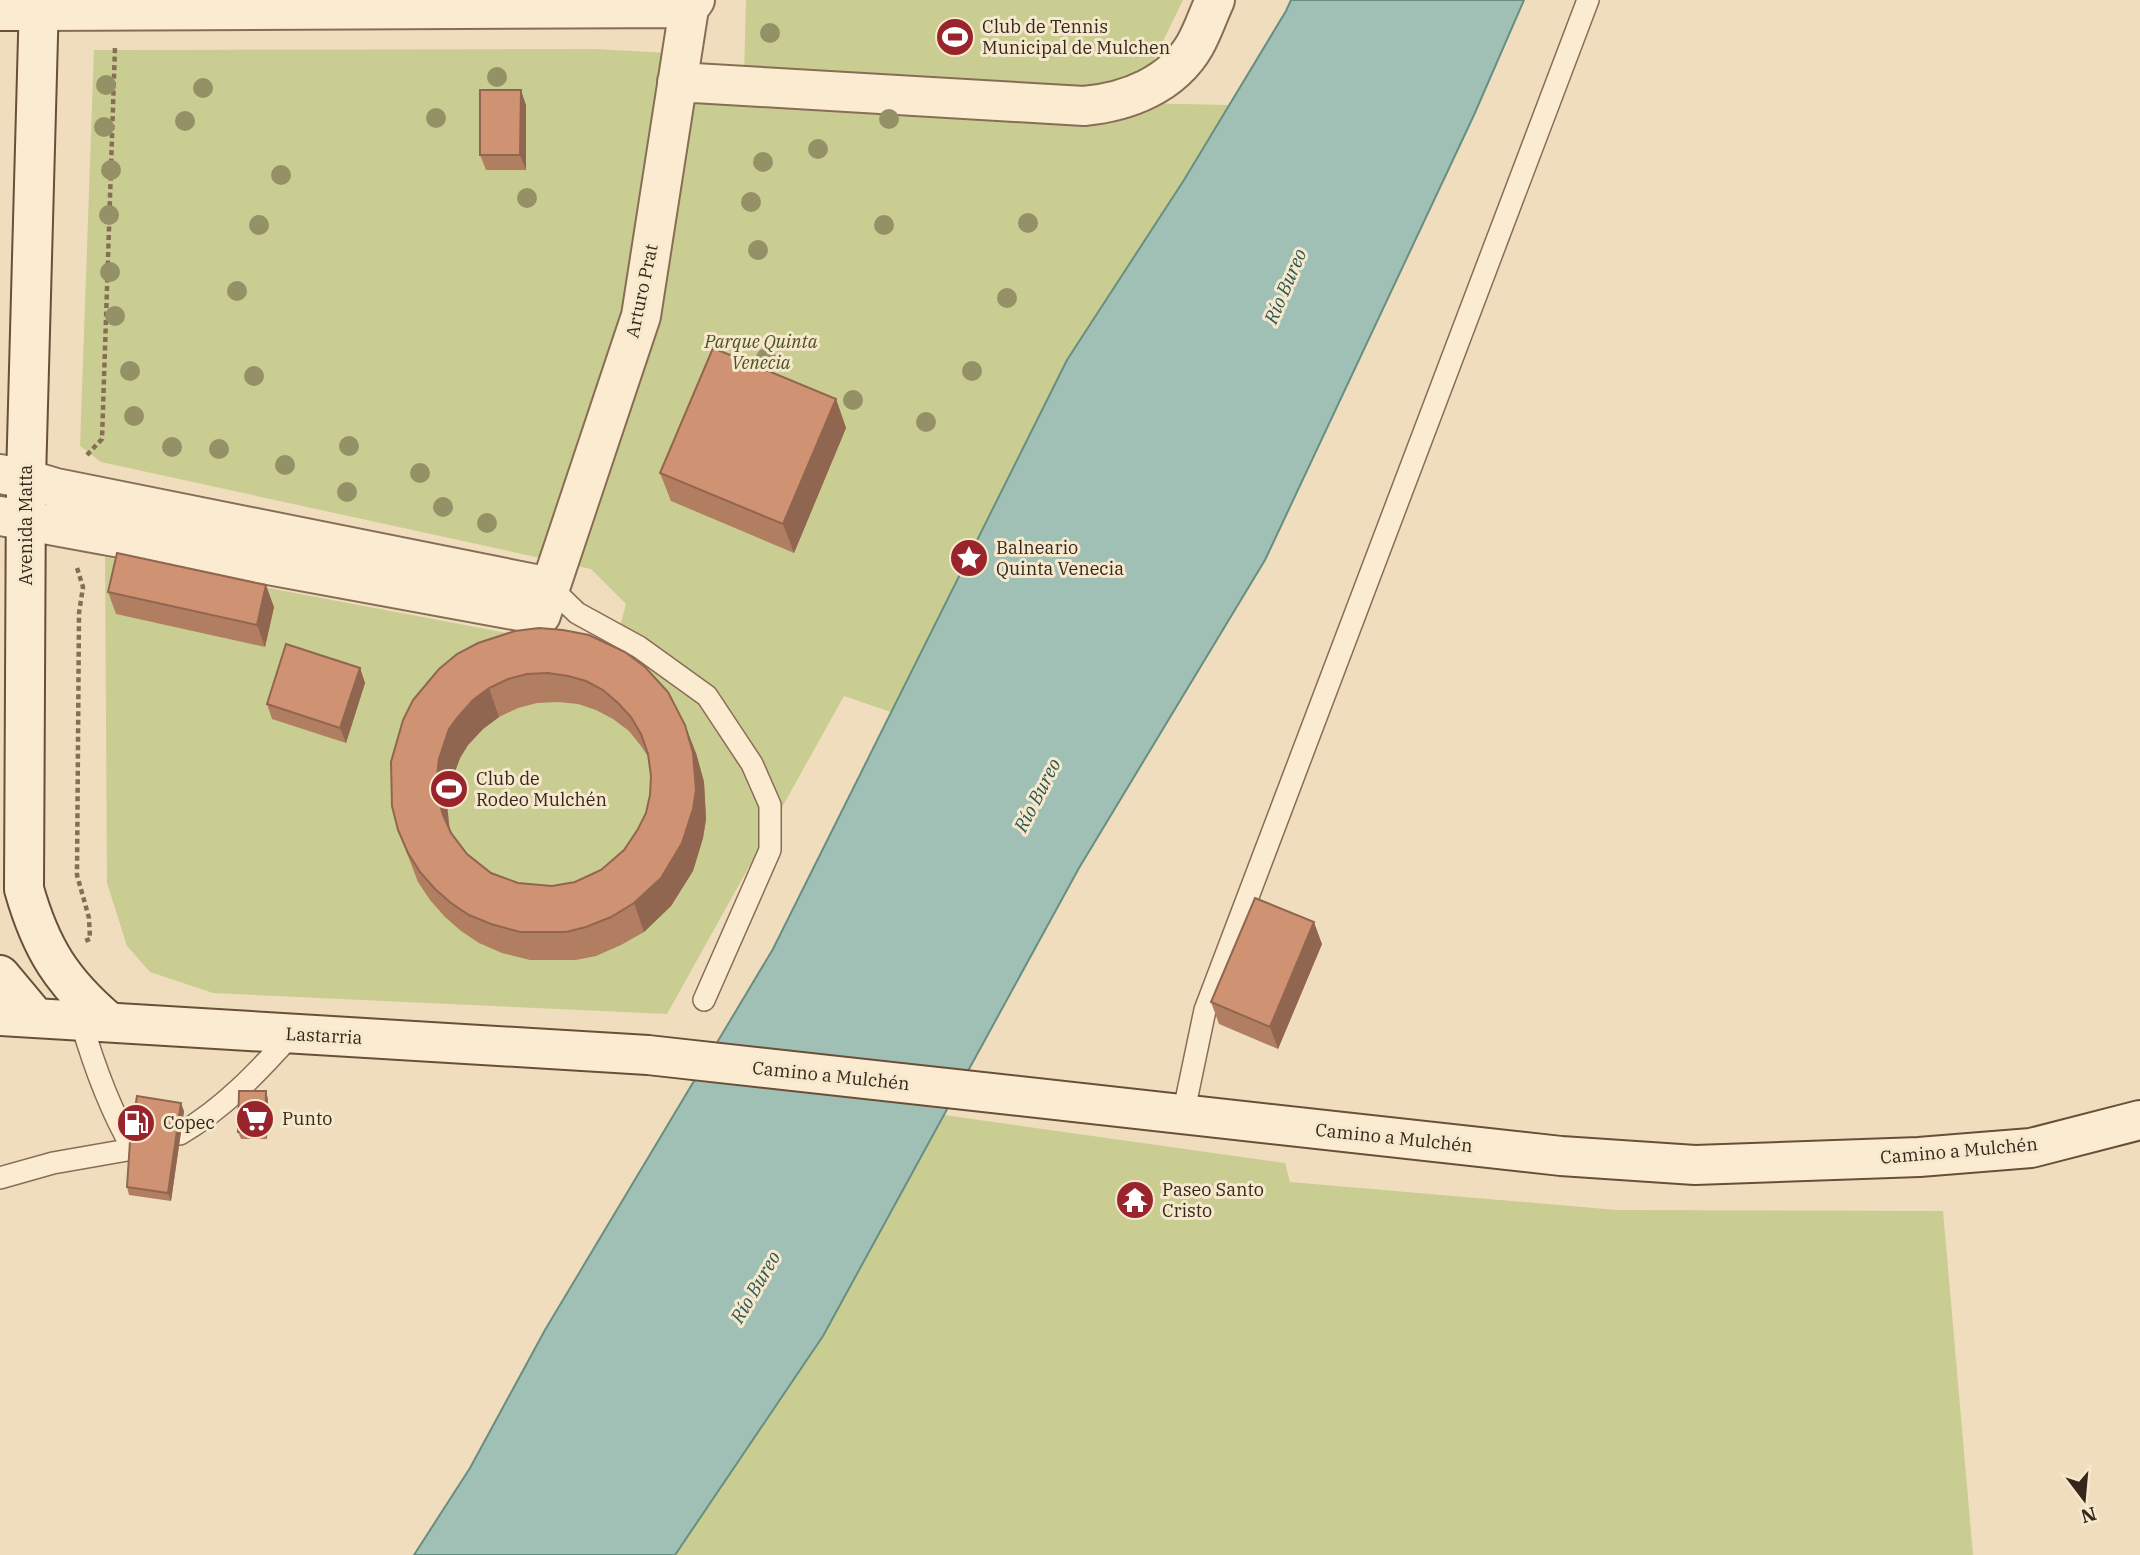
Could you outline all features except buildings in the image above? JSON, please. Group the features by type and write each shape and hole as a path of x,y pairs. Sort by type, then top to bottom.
{"main road":[{"path":"677,82 1070,106 1104,104 1143,92 1179,65 1195,46 1215,0"},
{"path":"0,11 39,5 692,4"},
{"name":"Arturo Prat","path":"556,605 641,316 677,82 692,4"},
{"name":"Avenida Matta","path":"39,5 13,477 24,889 33,922 48,953 84,1001 95,1021"},
{"path":"13,477 556,605"},
{"path":"13,519 556,605"},
{"path":"0,975 18,1017"},
{"name":"Lastarria","path":"18,1017 648,1055"},
{"name":"Camino a Mulchén","path":"648,1055 1561,1156 1696,1165 1919,1157 2031,1148 2140,1119"}],"lane":[{"path":"1182,1115 1205,1010 1588,0"},
{"path":"556,605 639,647 707,696 752,764 770,805 770,850 704,1000"},
{"path":"0,1178 53,1163 133,1149 105,1095 95,1021"},
{"path":"180,1134 231,1097 263,1067 292,1034"}],"green space":[{"name":"Parque Quinta Venecia","path":"746,0 1183,0 1133,103 1229,105 1184,180 1067,360 891,712 844,696 667,1014 213,993 150,972 127,946 107,883 105,557 613,653 626,604 591,569 101,462 80,446 94,50 595,49 669,53 744,75"},
{"path":"944,1115 1285,1163 1290,1182 1617,1210 1943,1211 1973,1555 675,1555 823,1336"}],"water":[{"name":"Río Bureo","path":"1291,0 1524,0 1474,115 1265,560 1079,868 823,1336 675,1555 414,1555 470,1468 545,1330 773,949 1067,360 1184,180"}],"place":[{"name":"Club de Tennis Municipal de Mulchen","path":"955,37"},
{"name":"Balneario Quinta Venecia","path":"969,558"},
{"name":"Club de Rodeo Mulchén","path":"449,789"},
{"name":"Punto","path":"255,1119"},
{"name":"Copec","path":"136,1123"},
{"name":"Paseo Santo Cristo","path":"1135,1200"}]}
